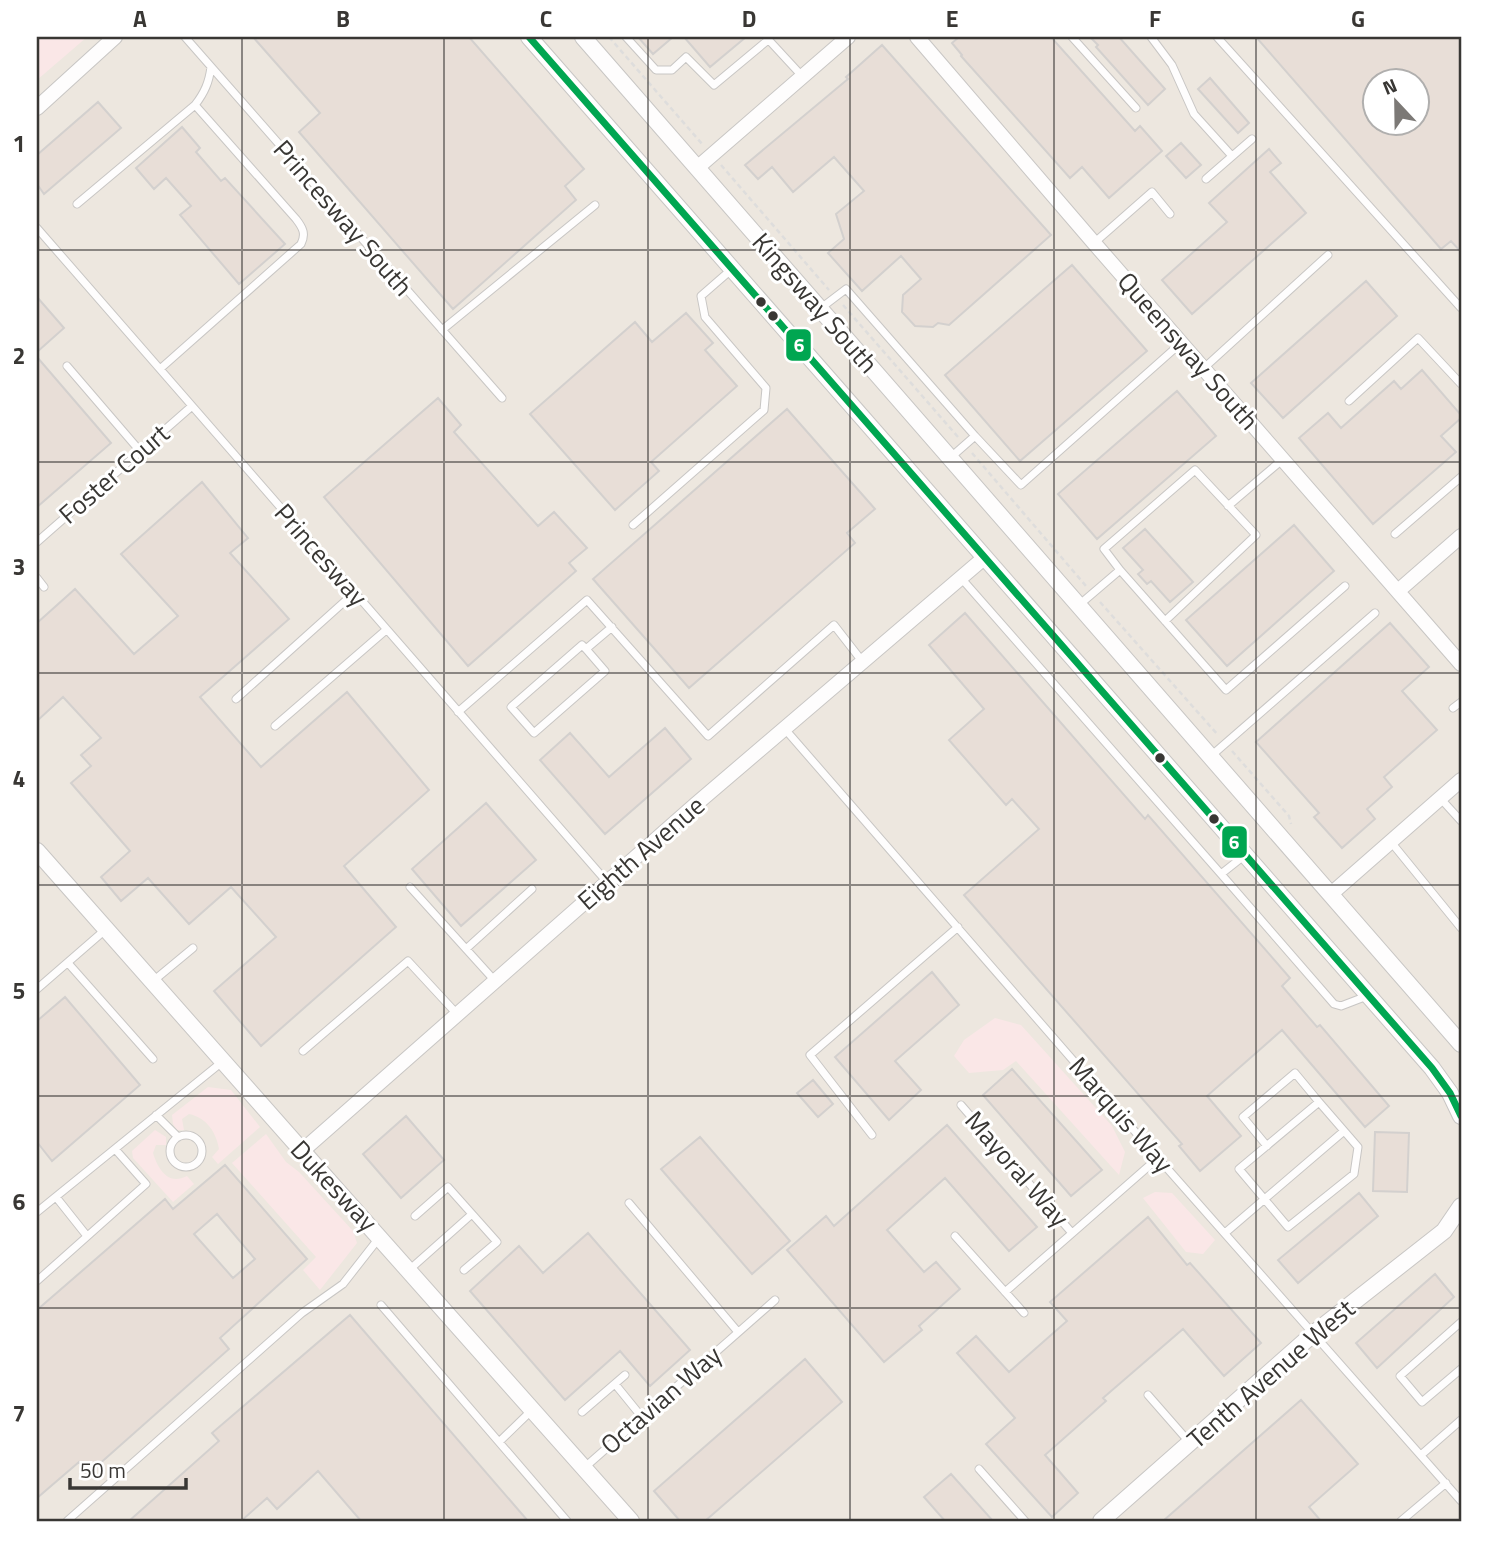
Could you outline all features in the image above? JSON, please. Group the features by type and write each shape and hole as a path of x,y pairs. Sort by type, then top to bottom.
{"street":[{"path":"37,108 115,37"},
{"name":"Kingsway South","path":"530,37 1442,1081 1461,1116"},
{"name":"Kingsway South","path":"583,37 1461,1044"},
{"path":"698,169 848,37"},
{"name":"Queensway South","path":"917,37 1461,664"},
{"path":"1398,591 1461,536"},
{"name":"Eighth Avenue","path":"301,1152 784,728 984,558"},
{"path":"1331,894 1461,780"},
{"name":"Dukesway","path":"37,851 301,1152 381,1237 631,1521"},
{"name":"Tenth Avenue West","path":"1101,1521 1313,1334 1444,1231 1461,1206"},
{"name":"Tenth Avenue West","path":"1444,1231 1461,1226"}],"lane":[{"name":"Princesway South","path":"185,37 502,398"},
{"path":"626,37 656,70 672,70 686,57 714,85 767,38 802,76"},
{"path":"1072,37 1136,108"},
{"path":"1151,37 1172,65 1194,114 1232,156"},
{"path":"1217,37 1461,308"},
{"path":"77,204 195,104 209,82 211,67"},
{"path":"160,369 301,244 304,238 302,227 296,219 195,104"},
{"path":"1206,179 1252,139"},
{"path":"1094,243 1152,192 1170,214"},
{"path":"442,330 594,205"},
{"name":"Princesway","path":"37,228 607,883"},
{"path":"1203,368 1328,255"},
{"path":"633,525 764,410 766,388 705,317 701,296 732,269"},
{"path":"820,309 846,289 1021,485 1181,343"},
{"path":"1349,401 1418,338 1461,384"},
{"path":"67,366 140,451"},
{"name":"Foster Court","path":"37,541 192,406"},
{"path":"950,458 975,436"},
{"path":"1228,506 1282,460"},
{"path":"1165,621 1256,535 1195,470 1104,549 1120,570 1165,621 1226,690 1345,586"},
{"path":"1395,534 1461,479"},
{"path":"1079,606 1120,570"},
{"path":"37,578 44,587"},
{"path":"960,578 1334,1004 1341,1006 1368,996"},
{"path":"236,699 354,593"},
{"path":"458,712 587,600 708,736 834,625 862,662"},
{"path":"1211,756 1375,613"},
{"path":"586,649 612,627"},
{"path":"275,726 386,630"},
{"path":"582,645 586,649 605,671 534,733 510,707 582,645"},
{"path":"1453,708 1461,702"},
{"name":"Marquis Way","path":"784,728 1461,1501"},
{"path":"1441,799 1461,821"},
{"path":"1391,842 1461,928"},
{"path":"1222,874 1245,855"},
{"path":"410,887 495,981"},
{"path":"466,949 532,889"},
{"path":"872,1135 810,1055 958,927"},
{"path":"37,989 106,929"},
{"path":"152,982 192,948"},
{"path":"303,1051 408,961 457,1014"},
{"path":"68,962 153,1059"},
{"path":"37,1212 222,1062"},
{"path":"1267,1146 1243,1117 1295,1073 1358,1147 1354,1174 1288,1227 1239,1169 1267,1146 1319,1102"},
{"name":"Mayoral Way","path":"961,1105 1072,1233"},
{"path":"156,1115 178,1137 192,1136 200,1143 201,1157 193,1165 178,1165 171,1156 171,1146 178,1137"},
{"path":"1225,1233 1344,1131"},
{"path":"37,1281 146,1184 115,1149"},
{"name":"Mayoral Way","path":"1005,1292 1158,1158"},
{"path":"415,1216 449,1187 497,1242 464,1269"},
{"path":"56,1197 87,1236"},
{"name":"Octavian Way","path":"629,1203 738,1332"},
{"path":"409,1269 472,1214"},
{"path":"955,1236 1024,1313"},
{"path":"67,1521 302,1313 343,1284 381,1237"},
{"name":"Octavian Way","path":"584,1468 775,1300"},
{"path":"381,1305 567,1521"},
{"path":"1461,1322 1400,1376 1422,1402 1461,1369"},
{"path":"582,1412 625,1375"},
{"path":"615,1384 642,1416"},
{"path":"1148,1395 1191,1443"},
{"path":"499,1442 533,1409"},
{"path":"1421,1455 1461,1420"},
{"path":"979,1469 1025,1521"},
{"path":"1401,1521 1446,1483"}],"path":[{"path":"609,37 1289,816 1293,830"}],"shaded area":[{"path":"37,37 1461,37 1461,1521 37,1521"},
{"path":"37,37 87,37 37,80"},
{"path":"995,1018 1021,1025 1112,1126 1125,1152 1119,1175 1016,1061 1003,1070 969,1073 954,1056 964,1040"},
{"path":"208,1087 231,1090 260,1127 218,1164 212,1157 219,1149 218,1143 206,1122 189,1114 182,1119 184,1130 177,1130 173,1124 172,1115"},
{"path":"155,1130 166,1137 166,1145 156,1145 153,1153 161,1170 174,1179 187,1176 194,1184 173,1202 133,1158 132,1151"},
{"path":"266,1134 286,1162 299,1172 353,1231 357,1243 320,1290 303,1270 316,1257 232,1163"},
{"path":"1155,1192 1172,1193 1215,1240 1203,1254 1186,1252 1143,1198"}],"building":[{"path":"253,37 469,37 584,169 565,186 576,200 453,309 299,132 320,113"},
{"path":"638,37 673,37 653,54"},
{"path":"684,37 746,37 710,67"},
{"path":"959,37 1051,37 1135,131 1140,126 1162,151 1109,198 1082,167 1070,178 961,56 952,43"},
{"path":"1090,37 1119,37 1165,89 1148,105"},
{"path":"1256,37 1461,37 1461,252 1451,241 1441,249"},
{"path":"882,45 1051,235 949,325 938,323 933,327 915,326 902,312 903,295 921,279 901,256 862,291 828,253 844,239 836,214 864,191 834,157 793,192 772,167 758,179 745,165 848,79 846,77"},
{"path":"1210,78 1249,123 1238,133 1198,89"},
{"path":"98,102 121,128 44,194 37,184 37,155"},
{"path":"182,127 200,148 196,152 221,181 225,178 285,244 239,284 180,215 191,206 166,178 154,189 136,168"},
{"path":"1181,143 1201,165 1186,178 1166,156"},
{"path":"1269,149 1281,163 1270,172 1306,213 1192,314 1162,280 1227,222 1209,203"},
{"path":"1072,265 1147,351 1020,461 945,375"},
{"path":"1366,281 1397,316 1283,418 1251,383"},
{"path":"37,297 64,328 37,352"},
{"path":"686,313 713,343 705,350 737,386 651,462 659,471 615,510 530,414 635,322 652,342"},
{"path":"37,357 111,443 37,507"},
{"path":"1422,370 1461,415 1441,436 1456,452 1373,524 1299,438 1328,413 1341,428 1394,381 1401,389"},
{"path":"1177,391 1216,436 1097,539 1058,494"},
{"path":"438,398 461,425 454,432 538,526 554,512 587,548 569,563 576,571 468,666 324,497"},
{"path":"787,409 875,509 847,533 855,543 689,688 593,579"},
{"path":"202,482 248,538 230,553 289,619 200,697 261,767 347,692 429,790 344,866 396,927 261,1046 214,991 276,937 231,887 189,924 148,878 121,901 101,877 130,851 71,783 91,766 81,755 101,738 63,697 37,721 37,623 75,589 134,654 178,616 121,554"},
{"path":"1294,525 1334,571 1227,666 1186,620"},
{"path":"1145,529 1193,582 1170,602 1151,581 1147,584 1138,574 1143,570 1123,548"},
{"path":"965,613 1145,819 1148,815 1290,978 1282,986 1317,1027 1320,1025 1389,1106 1365,1127 1282,1030 1207,1096 1241,1136 1200,1171 1179,1146 1182,1144 964,895 1039,829 1012,799 1006,805 949,740 984,709 929,645"},
{"path":"1390,623 1429,667 1402,691 1437,730 1384,777 1392,787 1367,809 1375,819 1342,848 1314,817 1319,813 1256,742"},
{"path":"665,728 691,759 605,834 540,760 570,733 609,777"},
{"path":"486,803 536,860 461,926 412,869"},
{"path":"932,972 959,1005 895,1061 921,1090 889,1120 835,1057"},
{"path":"65,997 140,1085 52,1161 37,1142 37,1021"},
{"path":"1012,1069 1102,1170 1071,1196 983,1095"},
{"path":"813,1080 833,1104 818,1117 797,1093"},
{"path":"406,1116 444,1160 401,1198 363,1154"},
{"path":"947,1125 1037,1227 1009,1251 945,1178 887,1230 924,1272 936,1262 960,1289 919,1326 922,1330 884,1362 787,1250 826,1216 834,1226"},
{"path":"1375,1132 1409,1133 1407,1192 1373,1191"},
{"path":"700,1137 790,1241 752,1274 661,1169"},
{"path":"225,1165 307,1259 220,1338 229,1349 88,1474 79,1462 37,1498 37,1310 165,1199 173,1209","holes":["217,1214 255,1259 233,1278 194,1234"]},
{"path":"1359,1193 1378,1216 1298,1283 1278,1260"},
{"path":"1148,1217 1187,1265 1190,1263 1261,1343 1224,1376 1183,1329 1103,1398 1106,1401 1045,1455 1078,1493 1052,1517 986,1444 1015,1418 957,1353 976,1336 1009,1372 1067,1321 1050,1302"},
{"path":"588,1233 690,1350 650,1386 620,1351 565,1400 470,1291 519,1246 543,1273"},
{"path":"1435,1274 1454,1297 1377,1368 1356,1343"},
{"path":"350,1315 528,1521 361,1521 318,1471 277,1509 267,1498 241,1521 129,1521 219,1441 212,1433"},
{"path":"805,1359 842,1402 705,1521 680,1521 654,1491"},
{"path":"1301,1400 1358,1464 1309,1507 1321,1521 1163,1521"},
{"path":"951,1474 993,1521 945,1521 924,1497"}],"transit line":[{"name":"6","path":"529,37 1432,1068 1450,1093 1461,1116"}]}
